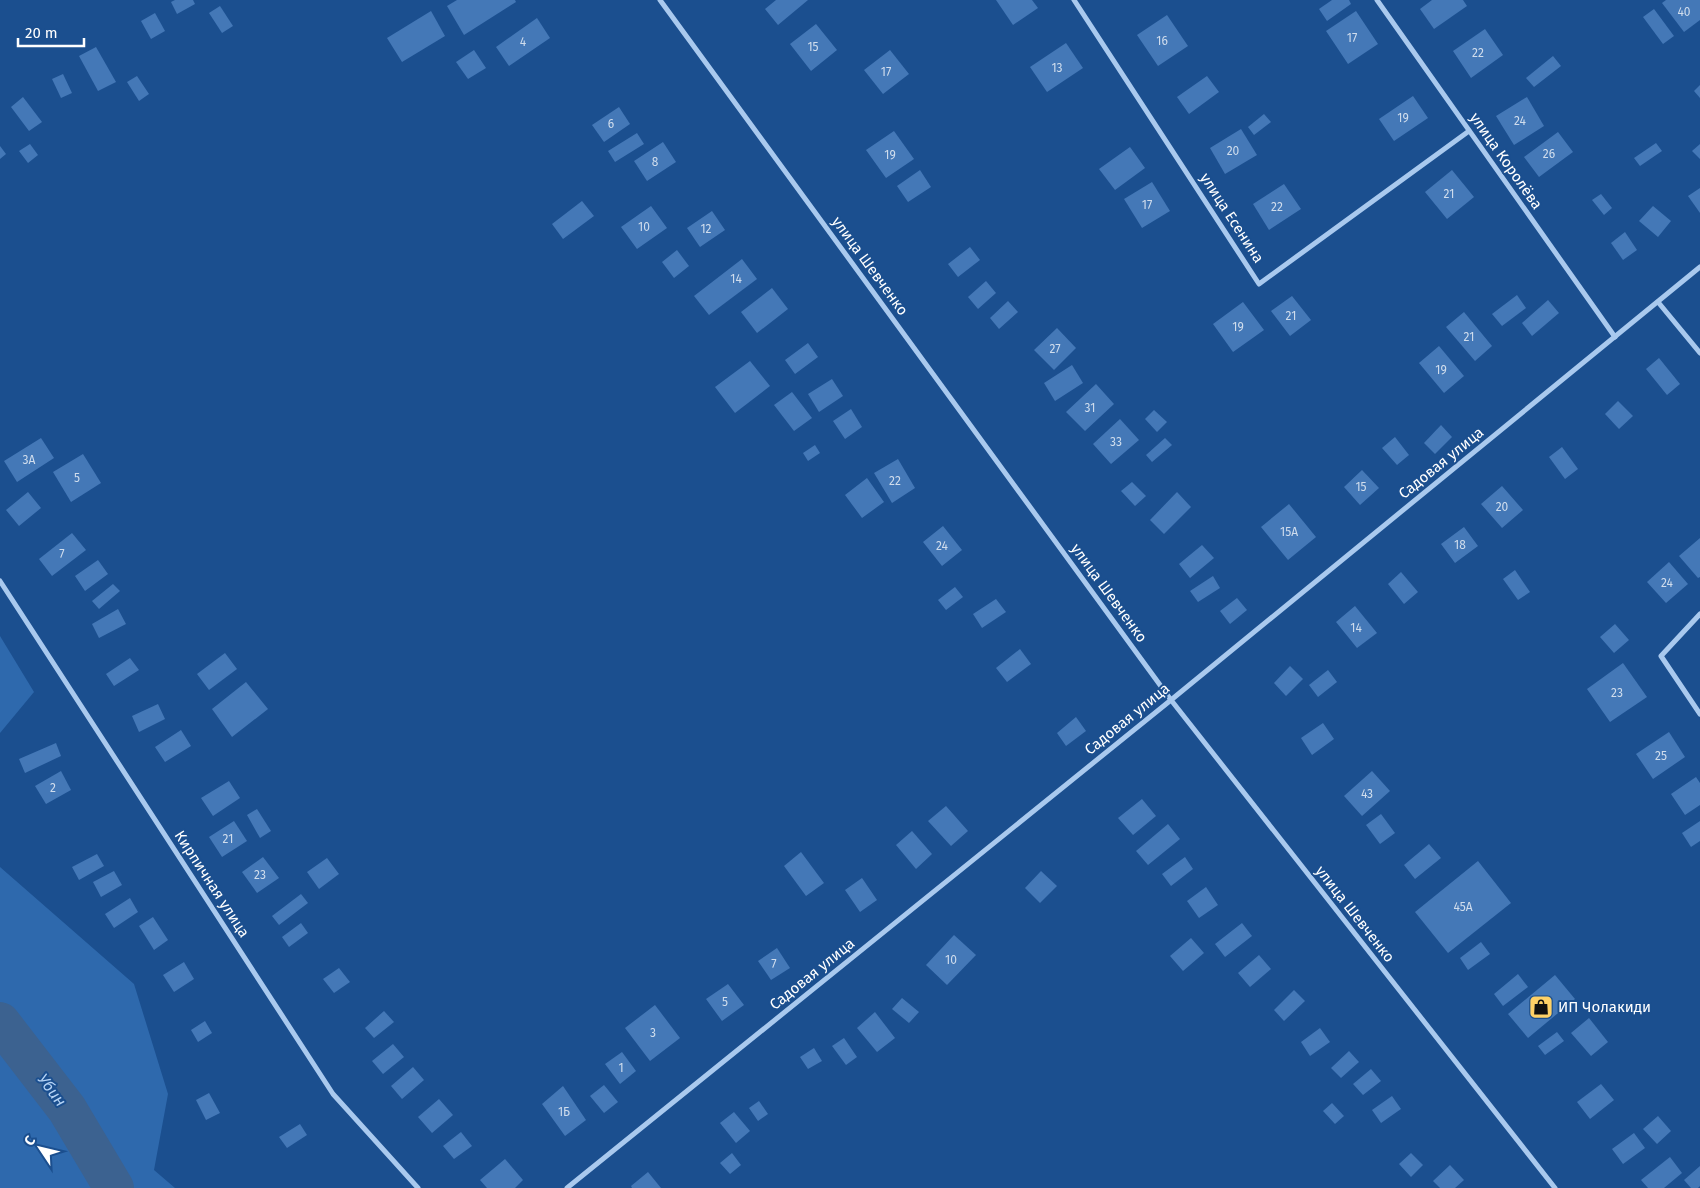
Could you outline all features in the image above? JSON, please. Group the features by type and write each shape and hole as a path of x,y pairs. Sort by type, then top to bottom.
{"street":[{"name":"улица Шевченко","path":"660,0 1171,700 1554,1188"},
{"name":"улица Есенина","path":"1074,0 1260,284 1469,131"},
{"name":"улица Королёва","path":"1376,0 1616,337"},
{"name":"Садовая улица","path":"567,1188 1171,700 1700,267"},
{"path":"1658,302 1700,353"},
{"name":"Кирпичная улица","path":"0,581 333,1094 418,1188"},
{"path":"1700,614 1661,656 1700,714"}],"shaded area":[{"path":"0,636 34,692 0,733"},
{"path":"0,867 134,984 168,1094 154,1170 175,1188 0,1188"}],"building":[{"path":"175,0 193,0 195,4 177,14 171,2"},
{"path":"457,0 515,0 516,2 464,35 447,6"},
{"path":"776,0 808,0 778,25 765,9"},
{"path":"996,0 1032,0 1038,8 1013,25"},
{"path":"1332,0 1349,0 1351,4 1327,21 1319,9"},
{"path":"1432,0 1463,0 1467,6 1434,29 1420,9"},
{"path":"1666,0 1700,0 1700,20 1684,32 1662,3"},
{"path":"220,6 233,26 222,33 209,13"},
{"path":"1654,9 1674,36 1663,44 1643,17"},
{"path":"431,11 445,36 402,62 387,38"},
{"path":"1356,11 1378,44 1348,64 1326,31"},
{"path":"155,13 165,31 151,39 141,21"},
{"path":"1167,15 1188,46 1158,66 1137,35"},
{"path":"537,18 550,38 509,66 496,47"},
{"path":"816,24 837,50 811,71 790,44"},
{"path":"1485,29 1503,55 1471,78 1453,51"},
{"path":"1066,43 1083,68 1047,92 1030,67"},
{"path":"96,47 116,82 98,91 79,56"},
{"path":"474,50 486,68 468,79 456,62"},
{"path":"890,50 909,74 883,94 864,70"},
{"path":"1553,56 1561,66 1534,87 1526,78"},
{"path":"63,74 72,93 61,98 52,79"},
{"path":"137,76 149,94 139,101 127,82"},
{"path":"1207,76 1219,92 1189,114 1177,97"},
{"path":"1700,85 1700,98 1694,91"},
{"path":"1413,96 1428,118 1394,141 1379,119"},
{"path":"23,97 42,122 29,131 11,107"},
{"path":"1527,97 1544,126 1514,145 1496,116"},
{"path":"619,107 630,124 604,142 592,125"},
{"path":"1264,114 1271,122 1254,135 1248,127"},
{"path":"1241,129 1257,155 1225,174 1210,148"},
{"path":"894,131 914,159 886,178 866,150"},
{"path":"1558,132 1573,152 1539,177 1524,157"},
{"path":"637,133 644,144 615,162 608,151"},
{"path":"663,142 676,162 647,181 634,161"},
{"path":"1656,143 1662,151 1640,166 1634,158"},
{"path":"30,144 38,155 28,163 19,151"},
{"path":"1700,144 1700,159 1692,151"},
{"path":"0,146 6,154 0,159"},
{"path":"1130,147 1145,168 1115,190 1099,169"},
{"path":"920,170 931,187 908,202 897,186"},
{"path":"1452,170 1474,197 1447,219 1425,192"},
{"path":"1152,182 1170,211 1142,228 1124,199"},
{"path":"1284,184 1301,209 1269,230 1253,204"},
{"path":"1700,188 1700,213 1688,196"},
{"path":"1601,194 1612,208 1604,215 1592,200"},
{"path":"582,201 594,216 563,239 552,224"},
{"path":"651,206 667,228 637,249 621,227"},
{"path":"1653,206 1671,221 1658,237 1639,221"},
{"path":"712,211 725,230 700,247 687,228"},
{"path":"1625,232 1637,250 1623,260 1611,243"},
{"path":"970,247 980,260 958,277 948,264"},
{"path":"677,250 689,266 674,278 662,262"},
{"path":"742,259 757,279 709,315 694,296"},
{"path":"986,281 996,293 978,309 968,297"},
{"path":"772,288 788,309 757,333 741,312"},
{"path":"1517,295 1526,308 1502,326 1492,314"},
{"path":"1292,296 1311,320 1290,336 1271,311"},
{"path":"1548,300 1559,313 1532,336 1522,323"},
{"path":"1008,301 1018,312 999,329 990,318"},
{"path":"1243,302 1264,330 1233,352 1213,324"},
{"path":"1464,312 1492,346 1475,361 1446,327"},
{"path":"1057,328 1076,348 1054,370 1034,350"},
{"path":"808,343 818,357 795,374 785,360"},
{"path":"1439,346 1464,376 1444,393 1419,363"},
{"path":"1659,358 1680,384 1667,395 1646,369"},
{"path":"750,361 770,386 735,413 715,387"},
{"path":"1072,365 1083,383 1055,401 1044,383"},
{"path":"832,379 843,396 819,412 808,394"},
{"path":"1096,384 1114,404 1085,431 1066,412"},
{"path":"792,392 812,418 794,431 774,405"},
{"path":"1618,401 1633,416 1619,429 1605,414"},
{"path":"851,409 862,427 845,439 833,421"},
{"path":"1154,410 1167,422 1157,432 1145,419"},
{"path":"1120,419 1139,440 1111,464 1093,444"},
{"path":"1441,425 1452,437 1435,454 1424,443"},
{"path":"1395,437 1409,455 1397,465 1382,448"},
{"path":"41,438 54,458 17,482 4,461"},
{"path":"1165,438 1172,445 1152,462 1146,455"},
{"path":"815,445 820,453 808,461 803,453"},
{"path":"1562,447 1578,469 1565,479 1549,457"},
{"path":"83,454 101,483 71,502 53,472"},
{"path":"898,459 915,488 892,503 874,473"},
{"path":"1362,470 1379,488 1360,505 1344,487"},
{"path":"867,478 884,502 862,518 845,495"},
{"path":"1132,482 1146,496 1135,506 1121,491"},
{"path":"1502,486 1523,510 1502,528 1481,504"},
{"path":"28,492 41,508 19,526 6,510"},
{"path":"1177,492 1191,507 1164,534 1150,520"},
{"path":"1289,504 1316,537 1288,560 1261,527"},
{"path":"943,526 962,550 942,566 923,542"},
{"path":"1464,527 1478,546 1455,563 1441,544"},
{"path":"72,533 86,550 52,576 39,559"},
{"path":"1700,538 1700,577 1698,578 1679,556"},
{"path":"1202,545 1214,558 1190,578 1179,564"},
{"path":"98,560 108,574 85,591 75,576"},
{"path":"1669,562 1688,584 1666,603 1647,582"},
{"path":"1515,570 1530,592 1518,600 1503,579"},
{"path":"1401,572 1418,592 1404,604 1388,584"},
{"path":"1213,576 1220,588 1198,602 1190,591"},
{"path":"113,584 120,591 99,609 92,601"},
{"path":"955,587 963,597 946,610 938,600"},
{"path":"1237,598 1247,610 1230,624 1220,611"},
{"path":"996,599 1006,612 982,628 973,614"},
{"path":"1355,606 1377,633 1357,648 1336,622"},
{"path":"118,609 126,624 99,638 92,624"},
{"path":"1615,624 1629,640 1614,653 1600,637"},
{"path":"1020,649 1031,664 1007,682 996,668"},
{"path":"225,653 237,669 209,690 197,674"},
{"path":"130,658 139,670 114,686 106,674"},
{"path":"1623,663 1647,697 1610,722 1587,689"},
{"path":"1290,666 1303,679 1286,696 1274,683"},
{"path":"1328,670 1337,682 1318,697 1309,685"},
{"path":"246,682 268,709 232,737 212,709"},
{"path":"158,704 165,719 139,732 132,716"},
{"path":"1076,717 1086,731 1066,746 1057,733"},
{"path":"1323,723 1334,739 1312,755 1301,738"},
{"path":"181,730 191,746 165,762 155,747"},
{"path":"1669,732 1685,757 1653,779 1636,754"},
{"path":"56,743 61,756 25,773 19,759"},
{"path":"61,771 71,790 46,804 35,786"},
{"path":"1372,771 1390,791 1362,816 1344,796"},
{"path":"1696,777 1700,783 1700,805 1685,815 1671,794"},
{"path":"229,781 240,798 213,816 201,798"},
{"path":"1142,799 1156,816 1133,835 1118,818"},
{"path":"946,806 968,831 951,846 928,821"},
{"path":"257,809 271,831 260,838 247,815"},
{"path":"1381,814 1395,833 1380,844 1366,825"},
{"path":"234,821 247,841 222,857 209,837"},
{"path":"1700,821 1700,841 1691,847 1682,833"},
{"path":"1168,824 1180,839 1148,865 1136,851"},
{"path":"912,831 932,854 916,869 896,845"},
{"path":"1429,844 1441,858 1415,879 1404,865"},
{"path":"801,852 824,883 806,896 784,866"},
{"path":"97,854 104,866 79,880 72,867"},
{"path":"263,857 279,878 257,893 242,872"},
{"path":"1185,857 1193,869 1171,886 1162,874"},
{"path":"327,858 339,874 319,889 307,872"},
{"path":"1478,861 1511,903 1448,953 1415,912"},
{"path":"114,871 122,885 101,897 93,882"},
{"path":"1041,871 1057,886 1040,903 1025,888"},
{"path":"862,878 877,900 860,912 845,890"},
{"path":"1206,887 1218,905 1199,918 1187,901"},
{"path":"301,894 308,903 279,925 272,916"},
{"path":"130,898 138,912 114,928 105,914"},
{"path":"153,917 168,940 154,950 139,926"},
{"path":"301,923 308,933 289,947 282,937"},
{"path":"1242,923 1252,936 1225,957 1215,944"},
{"path":"954,935 976,955 947,985 926,965"},
{"path":"1191,938 1204,953 1183,971 1170,956"},
{"path":"1481,942 1490,954 1468,970 1460,958"},
{"path":"777,948 790,968 771,980 758,961"},
{"path":"1259,955 1271,969 1250,987 1238,973"},
{"path":"184,962 194,979 174,992 163,975"},
{"path":"339,968 350,982 334,993 323,979"},
{"path":"1518,974 1528,987 1503,1006 1494,994"},
{"name":"ИП Чолакиди","path":"1555,975 1575,999 1528,1038 1508,1014"},
{"path":"728,984 744,1005 722,1021 706,999"},
{"path":"1294,990 1305,1001 1284,1021 1274,1010"},
{"path":"902,998 919,1012 909,1023 892,1009"},
{"path":"655,1005 680,1038 650,1061 625,1028"},
{"path":"384,1011 394,1022 374,1038 365,1028"},
{"path":"875,1012 895,1038 877,1052 857,1028"},
{"path":"1589,1018 1608,1042 1591,1056 1571,1033"},
{"path":"205,1021 212,1033 198,1042 191,1030"},
{"path":"1320,1028 1330,1042 1310,1056 1301,1042"},
{"path":"1557,1032 1564,1041 1545,1055 1538,1046"},
{"path":"844,1038 857,1057 846,1065 832,1046"},
{"path":"393,1044 404,1057 383,1074 372,1061"},
{"path":"814,1048 822,1061 808,1069 800,1057"},
{"path":"1349,1051 1359,1062 1341,1078 1331,1068"},
{"path":"622,1052 636,1071 620,1084 605,1064"},
{"path":"413,1067 424,1080 402,1099 391,1086"},
{"path":"1371,1069 1381,1081 1363,1095 1353,1084"},
{"path":"1601,1084 1614,1100 1590,1119 1577,1102"},
{"path":"604,1085 618,1102 604,1113 590,1096"},
{"path":"563,1086 586,1120 565,1136 542,1104"},
{"path":"209,1093 220,1113 206,1120 196,1100"},
{"path":"1392,1096 1401,1109 1381,1123 1372,1110"},
{"path":"439,1099 453,1115 432,1133 418,1117"},
{"path":"759,1101 768,1114 758,1121 749,1108"},
{"path":"1332,1103 1344,1116 1335,1124 1323,1111"},
{"path":"734,1112 750,1131 736,1143 720,1123"},
{"path":"1658,1116 1671,1131 1657,1144 1643,1129"},
{"path":"300,1124 307,1135 287,1148 279,1137"},
{"path":"461,1132 472,1146 454,1159 443,1146"},
{"path":"1634,1133 1645,1148 1623,1164 1612,1149"},
{"path":"732,1153 741,1165 730,1174 720,1163"},
{"path":"1411,1153 1423,1165 1411,1177 1399,1164"},
{"path":"1670,1157 1682,1173 1664,1188 1648,1188 1641,1180"},
{"path":"505,1159 523,1180 515,1188 487,1188 480,1180"},
{"path":"1450,1165 1464,1180 1455,1188 1440,1188 1433,1181"},
{"path":"1700,1166 1700,1186 1698,1188 1691,1188 1684,1180"},
{"path":"648,1172 661,1188 632,1188 631,1186"}],"waterway":[{"name":"Убин","path":"0,1022 67,1109 114,1188"}],"place":[{"name":"ИП Чолакиди","path":"1541,1007"}]}
